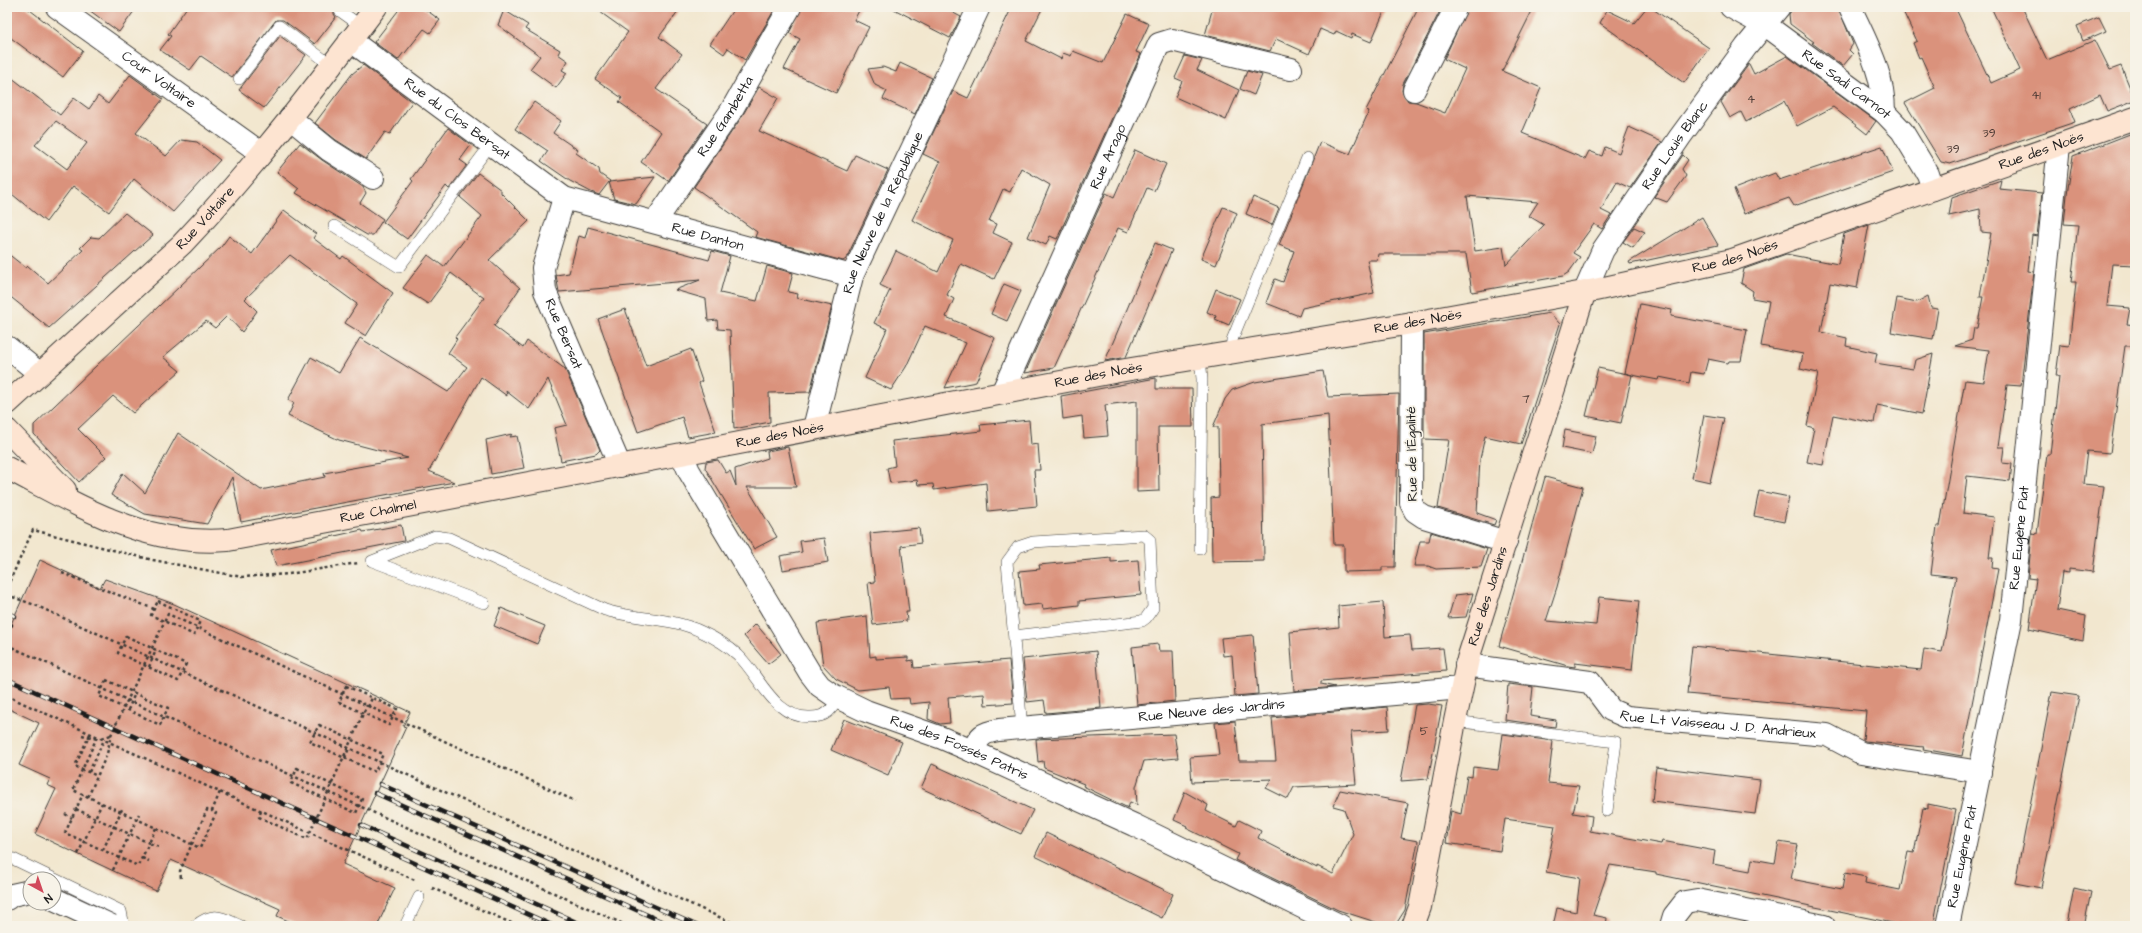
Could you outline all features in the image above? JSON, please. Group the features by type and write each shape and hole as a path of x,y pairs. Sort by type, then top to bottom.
{"street":[{"name":"Cour Voltaire","path":"58,7 261,153"},
{"name":"Rue Voltaire","path":"7,404 39,373 182,244 290,118 376,7"},
{"name":"Rue Gambetta","path":"655,222 731,111 790,7"},
{"name":"Rue Neuve de la République","path":"814,428 852,276 979,7"},
{"path":"1414,90 1456,7"},
{"name":"Rue Sadi Carnot","path":"1731,7 1764,25 1884,112 1902,131 1928,174 1933,188"},
{"name":"Rue Louis Blanc","path":"1585,292 1603,250 1680,137 1779,7"},
{"path":"1850,7 1878,68 1884,93 1884,112"},
{"name":"Rue du Clos Bersat","path":"356,33 490,144 564,198"},
{"name":"Rue Arago","path":"1002,393 1159,44 1172,40 1291,69"},
{"path":"290,118 329,150 373,178"},
{"name":"Rue des Noës","path":"682,455 814,428 1002,393 1585,292 1732,260 2135,118"},
{"name":"Rue Eugène Piat","path":"1948,926 2011,620 2059,145"},
{"name":"Rue Danton","path":"564,198 852,276"},
{"name":"Rue Bersat","path":"564,198 543,268 545,291 620,466"},
{"name":"Rue des Jardins","path":"1418,920 1466,665 1585,292"},
{"name":"Rue de l'Égalité","path":"1412,323 1411,502 1415,511 1424,517 1506,542"},
{"path":"7,347 39,373"},
{"name":"Rue Chalmel","path":"7,430 78,504"},
{"name":"Rue Chalmel","path":"7,468 120,525 147,533 190,541 212,541 228,540 682,455"},
{"name":"Rue des Fossés Patris","path":"682,455 689,471 810,673 820,686 839,698 972,751 1134,825 1341,926"},
{"name":"Rue Lt Vaisseau J. D. Andrieux","path":"1466,665 1590,682 1611,710 1626,717 1827,735 1861,753 1980,772"},
{"name":"Rue Neuve des Jardins","path":"972,751 979,737 986,732 1461,688"},
{"path":"1671,926 1674,916 1685,902 1697,900 1824,926"},
{"path":"62,902 112,926"}],"lane":[{"path":"340,11 356,33"},
{"path":"239,79 278,26 331,65"},
{"path":"334,226 399,267 490,144"},
{"path":"1231,353 1232,340 1307,158"},
{"path":"1200,358 1202,379 1200,549"},
{"path":"1014,636 1142,621 1153,608 1150,540 1144,535 1033,542 1018,547 1007,562 1022,728"},
{"path":"484,602 372,561 435,536 449,538 605,610 622,615 665,620 700,631 719,641 739,656 772,698 792,714 805,717 819,717 829,712 839,698"},
{"path":"1455,721 1616,742 1607,811"},
{"path":"7,856 121,911 124,926"},
{"path":"405,926 419,897"},
{"path":"195,926 206,918 218,917 241,926"}],"path":[{"path":"7,587 33,530"},
{"path":"62,573 154,609"},
{"path":"7,595 35,605 148,656 182,673 739,926"},
{"path":"158,601 200,621 197,628 194,635 151,615 158,601"},
{"path":"88,797 107,754 111,736 168,614 575,801"},
{"path":"126,636 186,664 178,681 118,654 122,645 126,636"},
{"path":"7,645 328,792 628,926"},
{"path":"149,667 156,650"},
{"path":"106,680 168,708 160,725 99,696 102,688 106,680"},
{"path":"346,686 397,709 389,725 339,702 343,694 346,686"},
{"path":"128,710 135,693"},
{"path":"7,696 418,881"},
{"path":"365,714 372,698"},
{"path":"261,811 259,818 307,839 367,705"},
{"path":"319,725 353,741 382,754 375,772 310,742 319,725"},
{"path":"90,734 75,766 97,776"},
{"path":"82,735 94,739 111,736"},
{"path":"97,737 72,790 83,794 88,797 102,803 136,819 192,844 200,848 216,813 207,810 192,844 180,871 182,878"},
{"path":"89,772 104,740"},
{"path":"345,758 353,741"},
{"path":"297,768 362,799 356,813 291,783 294,776 297,768"},
{"path":"326,799 332,785"},
{"path":"212,811 220,792"},
{"path":"83,794 65,833 84,842 138,866 156,828"},
{"path":"78,854 102,803"},
{"path":"103,850 123,807"},
{"path":"76,809 159,847"},
{"path":"65,814 72,818"},
{"path":"113,870 139,814"},
{"path":"142,858 149,861"},
{"path":"425,884 518,926"}],"building":[{"path":"7,7 26,7 83,51 63,77 7,35"},
{"path":"85,7 137,7 119,32"},
{"path":"187,7 334,7 334,14 336,17 315,44 283,20 276,20 232,77 201,56 190,70 160,50 171,36 168,34"},
{"path":"401,7 422,7 440,20 430,33 424,29 398,60 374,42"},
{"path":"593,7 681,7 659,37 682,54 656,89 707,124 668,181 641,162 661,132 619,102 622,98 595,79 628,32"},
{"path":"735,7 776,7 745,60 728,48 724,54 710,44"},
{"path":"802,7 861,7 854,20 869,27 836,93 784,69 800,39 789,33"},
{"path":"890,7 942,7 961,17 950,38"},
{"path":"1012,7 1043,7 1026,41 1061,59 1063,53 1071,56 1073,51 1103,63 1127,14 1149,24 1136,52 1141,54 1057,239 1050,236 1046,245 1028,237 1050,185 1021,168 1010,192 1003,189 989,221 997,224 993,233 1012,242 994,279 961,264 947,295 954,299 946,317 995,338 976,382 945,388 966,343 925,326 906,367 891,390 865,378 887,329 874,323 890,290 880,285 896,251 938,272 953,240 912,220 940,162 923,154 953,91 968,98"},
{"path":"1213,7 1386,7 1371,42 1352,34 1351,38 1336,31 1334,35 1320,29 1309,54 1276,39 1270,51 1205,35"},
{"path":"1425,7 1442,7 1403,84 1402,91 1408,101 1416,102 1445,113 1465,69 1444,59 1468,7 1534,7 1502,71 1541,88 1522,133 1585,159 1589,151 1602,156 1605,147 1619,153 1629,127 1662,142 1630,188 1617,182 1601,210 1611,215 1602,229 1594,224 1573,253 1580,257 1569,272 1563,276 1472,292 1466,254 1378,254 1377,260 1367,260 1374,293 1302,308 1299,316 1266,303 1275,279 1283,282 1294,251 1279,245 1320,142 1350,154 1369,111 1366,110 1418,9 1423,11","holes":["1467,196 1538,202 1529,216 1544,225 1506,265 1503,247 1475,251"]},
{"path":"1647,7 1650,7 1709,48 1684,83 1600,23 1607,10 1634,23"},
{"path":"1794,7 1838,7 1853,44 1849,50 1853,54 1843,66 1812,43 1814,42 1790,24 1789,14"},
{"path":"1901,7 1955,7 1991,83 2020,70 1991,7 2022,7 2047,60 2095,40 2110,70 2121,66 2135,100 2107,111 2100,95 2070,109 2075,122 1950,164 1941,162 1905,103 1935,88 1921,57 1919,58 1913,43 1917,41"},
{"path":"504,10 528,25 525,29 560,50 558,54 568,61 562,70 567,73 556,88 530,69 540,56 498,25"},
{"path":"2099,17 2106,31 2083,41 2077,26"},
{"path":"280,36 306,55 264,108 239,90"},
{"path":"1185,56 1202,60 1197,70 1239,90 1226,120 1175,97 1182,81 1175,78"},
{"path":"1787,56 1876,121 1867,134 1833,107 1797,126 1784,101 1746,122 1741,112 1730,118 1721,102 1749,64 1754,74"},
{"path":"900,63 932,78 915,114 883,99 887,91 875,85 868,69 883,67 896,72"},
{"path":"363,65 412,102 390,134 385,132 366,159 336,140 315,123 352,74"},
{"path":"1247,71 1262,75 1254,95 1240,89"},
{"path":"7,74 60,115 74,98 89,109 98,96 108,104 130,75 163,99 136,133 166,156 181,140 197,142 220,160 173,212 134,179 109,212 73,186 46,222 7,190","holes":["56,121 87,143 67,169 35,145"]},
{"path":"759,87 778,98 759,131 847,171 855,155 888,170 846,259 843,261 755,237 757,232 694,187 741,118"},
{"path":"534,102 561,121 553,133 578,150 576,153 599,169 600,174 610,181 599,195 570,181 541,161 548,151 515,129"},
{"path":"448,128 471,145 460,160 467,165 449,189 446,186 407,239 383,222 413,181 411,179"},
{"path":"2135,132 2135,265 2112,264 2107,306 2130,308 2127,324 2135,325 2135,346 2125,346 2110,453 2087,451 2083,484 2104,486 2093,572 2069,569 2069,573 2062,572 2057,610 2086,616 2083,641 2029,629 2036,579 2028,578 2032,533 2037,534 2047,454 2050,454 2059,376 2056,376 2060,345 2069,346 2074,302 2076,282 2071,282 2078,225 2064,224 2073,156"},
{"path":"300,143 322,160 363,187 366,193 360,203 383,219 373,235 367,235 296,193 299,189 277,172"},
{"path":"1882,146 1893,172 1794,206 1789,198 1744,214 1734,189 1775,173 1779,180"},
{"path":"1135,150 1166,164 1154,191 1147,188 1128,232 1118,228 1054,368 1025,373 1106,193 1114,197"},
{"path":"1683,155 1688,160 1682,169 1686,176 1667,202 1654,197"},
{"path":"478,173 501,190 501,193 529,221 489,260 520,288 494,326 523,348 527,341 565,369 600,450 596,454 561,461 554,428 567,425 548,379 529,409 506,391 507,396 481,377 429,471 454,482 241,522 232,477 207,524 145,514 111,495 123,473 145,493 178,433 261,490 325,477 324,473 408,458 339,440 288,416 294,403 288,400 311,357 339,373 360,338 448,392 467,367 448,353 457,339 455,337 484,298 451,273 428,304 403,288 428,255 444,267 482,216 460,197"},
{"path":"655,177 636,204 614,199 609,182"},
{"path":"2001,180 1999,189 2042,193 2037,236 2032,235 2028,271 2034,272 2021,386 2007,385 1998,447 2004,447 2002,463 2012,464 2010,481 1967,476 1963,513 1994,517 1989,558 1993,558 1992,568 1998,569 1962,756 1923,749 1924,747 1865,741 1863,740 1866,711 1687,694 1692,646 1921,670 1924,649 1942,652 1956,577 1931,574 1937,526 1940,526 1965,380 1984,382 1989,350 1955,346 1972,340 1974,328 1977,328 1983,297 1980,297 1991,233 1981,232 1980,209 1949,216 1952,197"},
{"path":"1253,197 1279,208 1272,225 1246,214"},
{"path":"1223,207 1237,213 1216,265 1201,259"},
{"path":"284,210 316,234 313,238 341,259 343,256 393,293 366,336 345,323 357,304 290,255 245,299 257,311 242,332 227,316 215,328 206,321 163,357 180,371 133,413 113,396 78,429 106,457 79,482 34,434 34,425 221,247 229,236 252,254"},
{"path":"125,213 153,235 49,328 7,294 7,253 26,268 28,266 48,283 83,250 80,248 91,237 99,238"},
{"path":"1702,217 1718,245 1630,264 1629,262"},
{"path":"1869,225 1857,288 1830,283 1821,332 1847,338 1846,346 1877,353 1875,363 1913,369 1915,360 1933,354 1922,414 1877,405 1874,423 1833,415 1823,465 1807,462 1814,428 1807,426 1818,373 1800,369 1803,354 1761,346 1769,301 1752,298 1753,291 1741,283 1744,269 1786,254 1838,264 1844,234"},
{"path":"588,227 709,260 712,251 730,256 720,293 757,301 767,266 793,273 788,292 798,294 797,298 832,306 810,392 769,393 770,422 734,429 730,330 718,329 717,320 708,321 706,299 675,290 700,280 559,292 556,275 569,273 579,236 585,238"},
{"path":"1634,227 1645,232 1633,248 1623,242"},
{"path":"1155,243 1172,250 1126,357 1105,361"},
{"path":"1004,284 1021,291 1007,321 991,314"},
{"path":"1216,289 1240,299 1229,325 1215,319 1216,316 1207,312"},
{"path":"1928,296 1931,308 1938,309 1933,339 1891,332 1897,298 1917,302"},
{"path":"1640,304 1672,310 1671,316 1747,330 1741,361 1729,361 1728,363 1708,359 1704,374 1691,372 1689,383 1659,377 1658,380 1625,373"},
{"path":"625,309 646,366 691,349 702,381 699,383 716,432 688,437 682,417 638,432 598,319"},
{"path":"1550,313 1560,324 1521,444 1485,436 1480,459 1477,513 1496,520 1494,525 1438,508 1449,440 1424,439 1424,334"},
{"path":"1598,368 1632,375 1621,423 1586,416"},
{"path":"1323,371 1328,397 1399,394 1395,567 1382,567 1382,571 1344,572 1344,545 1334,545 1328,415 1262,424 1264,561 1212,562 1211,498 1219,497 1218,427 1213,427 1225,399 1232,390 1255,382"},
{"path":"1156,378 1156,389 1192,389 1193,427 1158,427 1159,491 1137,492 1137,401 1105,405 1108,436 1084,438 1082,416 1063,419 1061,396"},
{"path":"1704,415 1724,418 1710,482 1692,478"},
{"path":"1029,420 1031,445 1038,444 1040,470 1034,470 1037,506 988,511 986,483 934,490 933,484 918,485 917,480 890,483 887,468 895,466 892,441 981,431 980,425"},
{"path":"1565,430 1596,436 1592,454 1562,448"},
{"path":"512,434 510,437 517,436 524,468 491,474 486,440"},
{"path":"788,447 796,487 747,487 777,537 754,549 705,468 706,462 718,460 726,473 730,471 736,486 735,469 768,458 767,451"},
{"path":"1545,477 1583,487 1557,587 1546,621 1596,625 1599,597 1639,601 1632,670 1575,663 1575,667 1568,666 1499,646"},
{"path":"1759,491 1789,497 1784,522 1754,516"},
{"path":"401,525 404,541 276,566 271,550 362,530 363,532"},
{"path":"919,528 921,543 901,546 909,612 906,612 907,621 873,625 868,583 875,582 870,533"},
{"path":"1431,532 1487,549 1481,567 1436,569 1428,566 1414,566 1420,541 1429,541"},
{"path":"824,538 828,562 783,570 780,556 802,552 800,541"},
{"path":"1111,558 1111,562 1138,560 1141,595 1079,601 1079,605 1043,609 1042,604 1023,606 1019,571 1040,569 1039,565"},
{"path":"40,560 100,588 105,579 174,604 410,712 403,726 406,727 343,864 395,888 377,926 300,926 277,916 280,909 171,860 156,891 35,834 56,789 47,785 50,779 19,765 39,723 7,708 7,633"},
{"path":"1473,593 1466,617 1448,618 1455,595"},
{"path":"1383,602 1385,637 1410,635 1412,650 1443,648 1446,671 1321,681 1321,684 1335,687 1294,691 1290,632 1339,627 1338,606"},
{"path":"501,608 545,626 537,644 494,626"},
{"path":"867,616 870,657 876,656 876,659 908,657 908,661 913,660 914,668 1009,660 1013,703 985,705 984,694 948,697 950,723 940,724 928,719 929,702 910,704 909,698 891,699 889,687 858,690 836,679 823,665 817,623"},
{"path":"756,624 781,654 768,664 744,636"},
{"path":"1253,635 1258,694 1235,696 1232,655 1223,656 1221,638"},
{"path":"1158,644 1159,651 1173,651 1175,701 1137,705 1132,647"},
{"path":"1096,651 1101,708 1046,713 1044,700 1027,702 1023,659"},
{"path":"1508,684 1533,687 1530,716 1556,720 1555,727 1505,720"},
{"path":"2052,692 2079,696 2041,888 2015,883"},
{"path":"1428,704 1442,706 1428,779 1401,781 1415,705"},
{"path":"1387,707 1389,730 1351,732 1356,784 1294,787 1288,799 1266,788 1272,779 1192,782 1190,757 1219,755 1215,723 1235,721 1239,761 1276,761 1272,718"},
{"path":"844,719 902,742 888,775 831,750"},
{"path":"1174,734 1178,758 1144,761 1136,787 1137,805 1130,802 1128,808 1083,786 1084,784 1044,768 1043,761 1038,762 1036,739"},
{"path":"1503,734 1553,741 1548,783 1579,786 1573,813 1592,816 1590,831 1661,844 1662,841 1715,851 1713,864 1750,871 1752,859 1775,863 1779,842 1798,845 1791,879 1842,889 1845,873 1866,877 1865,883 1900,890 1908,852 1914,853 1923,808 1928,809 1928,804 1956,810 1934,922 1928,926 1907,926 1656,874 1656,872 1610,865 1593,915 1607,918 1606,926 1553,926 1557,908 1576,912 1580,878 1546,872 1555,826 1505,819 1500,851 1446,843 1451,811 1461,814 1467,776 1472,777 1473,767 1498,770"},
{"path":"932,764 1033,810 1021,834 921,788"},
{"path":"1656,767 1760,780 1755,814 1652,801"},
{"path":"1340,790 1408,803 1401,838 1418,841 1405,910 1396,924 1385,925 1338,910 1235,860 1238,854 1186,828 1187,826 1174,820 1185,792 1208,805 1206,811 1236,826 1239,820 1261,831 1258,838 1317,868 1317,866 1333,874 1353,834 1344,809 1333,806"},
{"path":"1046,833 1173,894 1162,918 1035,856"},
{"path":"2074,888 2091,892 2084,926 2067,924"}],"railway":[{"path":"7,613 15,616"},
{"path":"7,624 11,625"},
{"path":"7,679 554,926"},
{"path":"380,784 698,926"},
{"path":"375,793 672,926"},
{"path":"361,825 585,926"}]}
